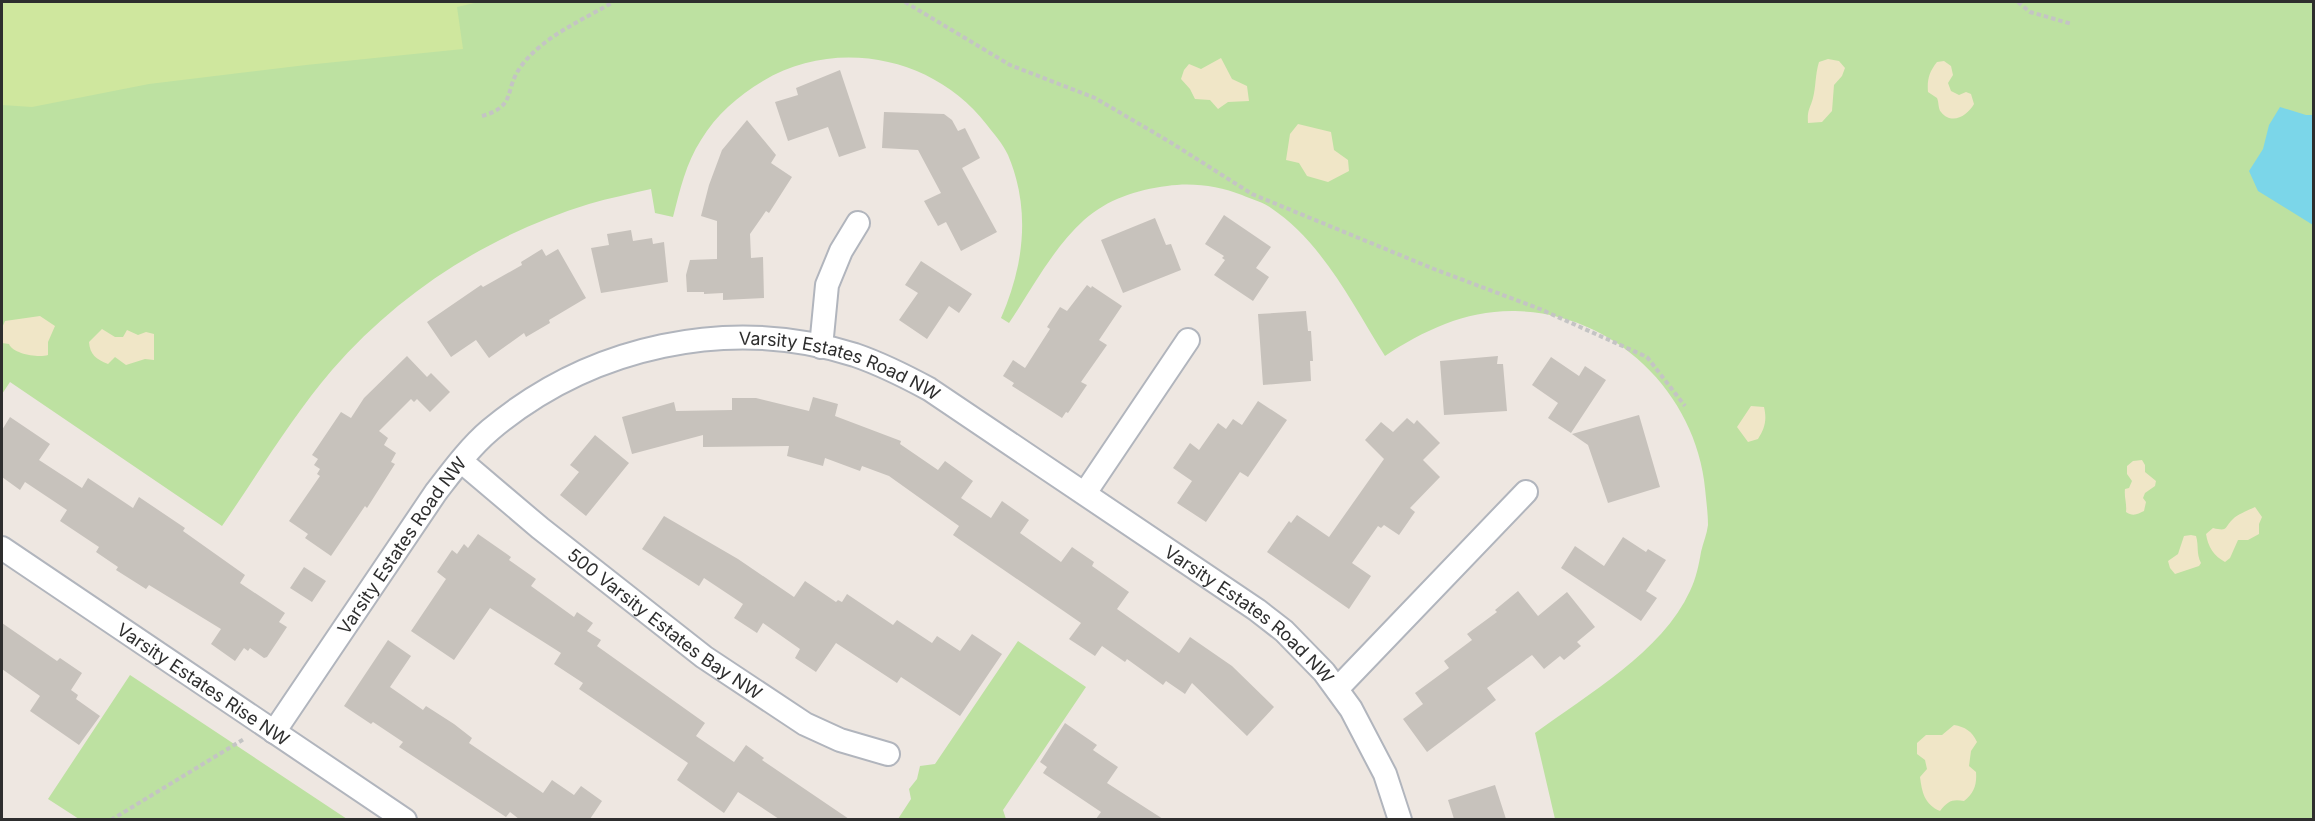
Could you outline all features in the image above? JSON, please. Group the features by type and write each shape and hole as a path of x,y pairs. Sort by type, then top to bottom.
{"street":[{"path":"821,347 827,285 841,251 858,224"},
{"name":"Varsity Estates Road NW","path":"274,732 436,492 461,460 490,430 537,395 592,366 648,348 686,341 731,337 778,339 855,355 898,372 929,389 1257,610 1308,654 1352,709 1375,752 1400,819"},
{"path":"1085,493 1188,340"},
{"name":"500 Varsity Estates Bay NW","path":"461,460 540,528 704,657 805,724 840,740 888,754"},
{"path":"1337,689 1526,492"},
{"name":"Varsity Estates Rise NW","path":"2,548 405,819"}],"path":[{"path":"482,116 499,111 507,101 522,64 545,42 613,2"},
{"path":"905,2 1010,65 1095,98 1252,194 1434,269 1540,309 1647,357 1685,406"},
{"path":"2018,2 2030,12 2072,24"},
{"path":"111,819 249,736"}],"green space":[{"path":"2,2 2313,2 2313,819 1555,819 1535,733 1600,687 1643,652 1677,613 1697,572 1708,522 1701,461 1689,427 1671,395 1647,368 1619,345 1588,327 1553,316 1515,311 1463,318 1431,330 1385,356 1334,274 1320,255 1287,220 1259,201 1224,189 1196,185 1176,185 1144,190 1113,201 1093,213 1062,243 1009,323 1001,318 1015,278 1022,237 1022,217 1020,196 1008,155 987,125 965,102 940,83 913,70 883,61 853,58 822,60 792,67 745,93 714,122 696,149 684,177 673,217 655,213 651,189 589,204 516,232 482,249 417,291 359,341 317,388 222,526 10,382 2,394"},
{"path":"2,2 479,2 457,7 463,49 149,84 32,107 2,105"},
{"path":"1018,641 1086,687 1003,810 1006,819 898,819 911,799 909,789 917,779 920,766 935,764"},
{"path":"130,675 347,819 79,819 48,799"}],"sand":[{"path":"1221,58 1232,79 1247,86 1249,101 1228,102 1218,109 1210,100 1195,99 1181,79 1189,64 1201,69"},
{"path":"1828,59 1839,61 1845,68 1842,76 1834,85 1832,111 1822,122 1808,123 1808,112 1814,94 1819,62"},
{"path":"1944,61 1951,66 1953,75 1948,83 1951,91 1959,95 1966,92 1971,94 1974,104 1968,112 1955,119 1941,112 1937,98 1928,92 1928,80 1932,69 1937,62"},
{"path":"1298,124 1331,132 1334,150 1348,160 1349,171 1328,182 1307,176 1299,163 1286,160 1290,134"},
{"path":"40,316 55,326 48,342 48,355 26,354 15,350 9,344 2,343 2,328 5,321"},
{"path":"102,329 115,337 123,337 127,330 138,335 146,332 154,334 154,360 145,359 126,365 115,357 108,364 100,360 92,353 89,342"},
{"path":"1751,406 1764,407 1765,420 1758,439 1748,442 1737,427"},
{"path":"2142,460 2145,472 2156,481 2155,486 2145,493 2144,511 2131,514 2126,512 2125,489 2129,488 2132,481 2127,474 2127,466 2133,461"},
{"path":"2255,507 2262,517 2259,534 2248,540 2238,540 2230,558 2225,562 2212,551 2206,534 2213,528 2226,528 2235,517"},
{"path":"2184,536 2196,536 2201,563 2199,566 2175,574 2168,561 2178,554"},
{"path":"1954,725 1968,730 1977,742 1971,751 1969,766 1976,772 1976,781 1972,792 1964,801 1950,802 1940,811 1930,805 1923,793 1920,777 1927,769 1925,760 1917,754 1917,743 1926,735 1942,735"}],"water":[{"path":"2280,107 2313,115 2313,225 2258,191 2249,171 2263,149 2269,125"}],"building":[{"path":"840,70 866,148 839,157 828,127 788,141 775,102 798,95 796,88"},
{"path":"884,112 944,114 952,120 958,131 965,128 980,158 962,168 997,232 961,251 946,222 938,226 924,201 941,193 918,150 882,148"},
{"path":"747,120 776,155 771,163 792,177 769,213 766,211 750,234 751,258 763,257 764,298 723,300 723,293 687,292 686,275 690,260 717,259 717,221 701,216 722,150"},
{"path":"1224,215 1271,247 1256,268 1269,277 1253,301 1214,275 1225,260 1222,258 1224,256 1205,244"},
{"path":"1155,218 1166,245 1171,244 1181,270 1123,293 1101,240"},
{"path":"631,230 633,241 652,238 653,244 664,242 668,282 601,293 591,248 609,245 607,234"},
{"path":"542,249 546,256 558,249 586,298 526,337 524,333 489,358 476,340 451,357 427,322 481,285 483,287 522,265 521,262"},
{"path":"921,261 972,294 959,313 949,306 927,339 899,320 918,293 905,285"},
{"path":"1087,285 1122,306 1099,340 1107,345 1081,382 1087,385 1062,418 1012,386 1014,383 1003,376 1013,360 1025,368 1050,329 1047,327 1060,307 1067,311"},
{"path":"1306,311 1308,331 1311,331 1313,361 1310,361 1311,381 1263,385 1258,314"},
{"path":"407,356 427,377 431,373 450,392 430,412 417,399 414,402 411,399 379,431 388,438 384,445 396,453 391,462 395,464 367,508 365,506 331,556 305,538 308,534 289,521 320,476 317,474 320,469 314,465 318,459 312,455 341,412 351,418 364,398"},
{"path":"1498,356 1497,364 1503,364 1507,411 1444,415 1440,361"},
{"path":"1551,357 1579,376 1585,366 1606,380 1571,433 1548,418 1558,403 1532,385"},
{"path":"813,397 838,404 835,416 901,441 900,444 938,470 945,461 973,481 961,498 991,518 1002,501 1029,520 1020,533 1061,562 1072,547 1094,562 1092,566 1129,592 1117,609 1179,653 1190,637 1232,666 1274,707 1247,736 1192,683 1185,694 1166,681 1163,685 1127,659 1125,662 1102,646 1095,656 1069,639 1081,623 953,535 959,526 889,476 862,466 860,471 825,458 823,466 787,456 789,446 703,447 703,435 632,454 622,417 674,402 676,411 732,410 732,398 756,398 809,411"},
{"path":"1258,401 1287,420 1248,477 1240,472 1206,522 1177,503 1192,481 1173,468 1190,443 1199,450 1218,423 1226,429 1233,419 1242,425"},
{"path":"1639,415 1660,487 1608,503 1588,445 1572,434"},
{"path":"10,417 50,444 39,460 82,488 88,478 133,508 139,497 185,528 183,531 245,575 240,583 285,613 279,622 287,627 267,657 264,658 250,648 248,651 244,648 235,661 211,644 221,629 149,585 146,589 116,570 118,567 96,552 99,547 60,521 67,510 25,482 20,490 2,477 2,430"},
{"path":"1407,418 1414,424 1417,420 1440,443 1423,460 1440,477 1410,508 1415,512 1399,535 1384,525 1381,528 1378,526 1352,563 1371,576 1349,609 1267,552 1289,521 1291,523 1297,515 1329,537 1384,459 1365,440 1381,422 1393,432"},
{"path":"595,435 629,463 586,516 560,495 579,472 570,465"},
{"path":"664,516 738,559 794,597 805,581 836,602 838,600 842,602 847,594 893,625 897,620 932,643 937,636 960,651 972,634 1002,654 960,716 901,677 897,683 836,643 816,672 795,658 800,649 763,623 757,633 734,618 743,604 704,578 699,586 642,549"},
{"path":"478,534 511,557 509,560 536,579 531,586 574,617 577,612 593,623 587,631 601,640 597,646 705,723 696,736 734,762 746,745 764,758 762,760 849,819 779,819 738,792 724,813 677,780 688,763 579,689 583,683 554,664 561,653 490,608 454,660 411,631 446,579 437,572 452,550 457,554 464,544 468,548"},
{"path":"1623,537 1646,552 1648,549 1666,560 1646,591 1657,598 1641,621 1561,568 1575,546 1604,566"},
{"path":"304,567 326,581 312,602 290,588"},
{"path":"1518,591 1538,616 1567,592 1595,627 1577,642 1581,646 1564,660 1560,656 1544,669 1532,655 1487,688 1496,700 1427,752 1403,719 1423,704 1415,693 1449,668 1444,661 1472,640 1467,634 1497,612 1495,610"},
{"path":"2,623 57,661 60,658 82,673 71,690 78,695 76,699 100,716 79,745 30,711 40,696 2,669"},
{"path":"388,640 411,656 390,687 423,710 426,706 454,724 472,738 469,743 543,793 552,780 574,795 581,786 602,801 590,819 519,819 510,812 506,817 399,747 403,742 344,706"},
{"path":"1065,723 1097,745 1093,750 1118,767 1107,783 1163,819 1096,819 1101,812 1043,773 1047,767 1040,762"},
{"path":"1495,785 1506,819 1454,819 1448,800"}]}
